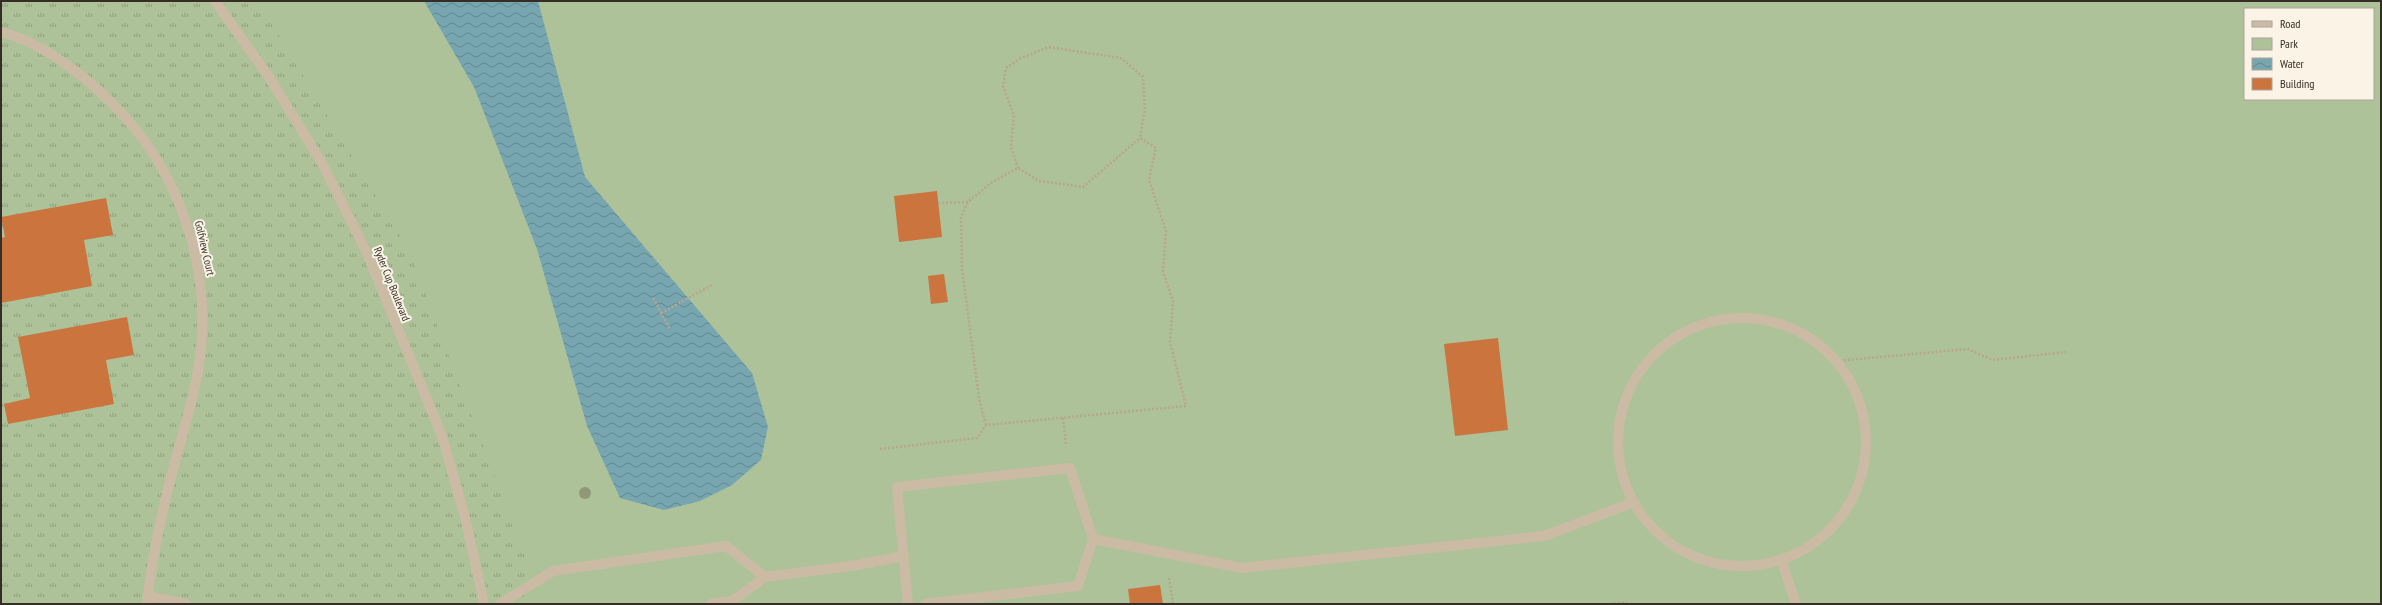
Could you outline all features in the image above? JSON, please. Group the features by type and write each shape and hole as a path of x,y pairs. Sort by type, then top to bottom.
{"street":[{"name":"Ryder Cup Boulevard","path":"215,1 271,80 323,165 366,254 442,436 465,517 484,604"},
{"name":"Golfview Court","path":"1,32 29,43 71,67 109,98 141,135 168,176 187,221 200,274 203,323 198,375 167,491 147,600"},
{"path":"1756,318 1779,323 1800,332 1819,344 1836,361 1850,380 1862,409 1866,452 1857,487 1844,512 1831,529 1807,548 1781,559 1753,566 1713,563 1672,546 1644,519 1632,503 1620,472 1617,439 1624,399 1633,380 1650,357 1671,339 1696,326 1718,320 1756,318"},
{"path":"908,604 897,487 1070,468 1093,539 1078,586 925,604"},
{"path":"1093,539 1242,568 1544,536 1632,503"},
{"path":"500,604 553,571 726,546 765,577"},
{"path":"711,604 732,601 765,577 857,565 904,556"},
{"path":"1781,559 1796,604"},
{"path":"147,600 186,604"}],"path":[{"path":"1049,47 1121,58 1143,77 1145,109 1140,138 1083,187 1039,181 1018,168 1010,147 1014,116 1003,86 1006,68 1021,58 1049,47"},
{"path":"986,425 1186,406 1170,342 1173,301 1163,272 1166,232 1149,180 1156,148 1140,138"},
{"path":"880,449 977,438 986,425 979,398 962,268 961,217 968,202 991,183 1018,168"},
{"path":"938,204 968,202"},
{"path":"661,313 712,285"},
{"path":"653,298 670,329"},
{"path":"1836,361 1968,349 1992,360 2066,352"},
{"path":"1063,418 1068,469"},
{"path":"1610,604 1625,602 1627,604"}],"green space":[{"path":"1,1 2381,1 2381,604 1,604"},
{"path":"258,1 2381,1 2381,604 543,604 410,253"}],"water":[{"path":"424,1 538,1 585,177 752,373 768,427 761,460 732,485 700,501 664,510 620,498 587,426 537,249 474,87"}],"building":[{"path":"937,191 942,237 899,242 894,196"},
{"path":"106,198 113,235 84,240 92,286 1,303 1,238 5,237 1,217"},
{"path":"944,274 948,302 931,304 928,276"},
{"path":"127,317 134,355 106,360 114,404 8,424 4,404 30,398 18,337"},
{"path":"1498,338 1508,430 1455,436 1444,344"},
{"path":"1160,585 1163,604 1130,604 1128,589"}]}
